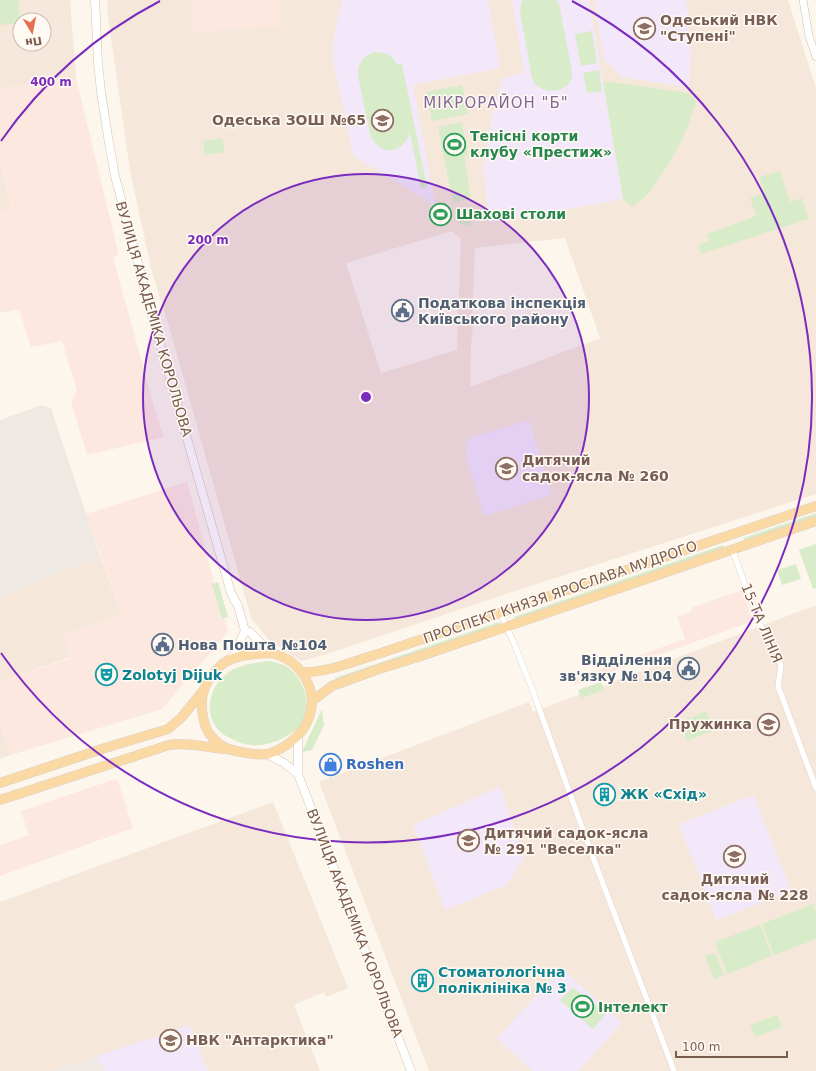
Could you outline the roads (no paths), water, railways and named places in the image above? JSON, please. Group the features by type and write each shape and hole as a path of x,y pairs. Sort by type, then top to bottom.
{"main road":[{"name":"ВУЛИЦЯ АКАДЕМІКА КОРОЛЬОВА","path":"95,0 101,92 115,176 149,305 232,593 238,606 245,631"},
{"name":"ПРОСПЕКТ КНЯЗЯ ЯРОСЛАВА МУДРОГО","path":"302,672 327,670 816,506"},
{"name":"ПРОСПЕКТ КНЯЗЯ ЯРОСЛАВА МУДРОГО","path":"312,701 332,686 379,669 816,521"},
{"path":"728,535 732,549"},
{"path":"0,783 168,729 181,718 203,691 209,678 223,663 234,655 245,631 250,632 271,653"},
{"path":"0,800 169,745 189,744 248,753 267,754 290,744 304,729 308,720 312,701 308,683 302,672 288,659 281,655 271,653 241,656 228,660"},
{"path":"203,691 203,722 209,734 216,743 227,749"},
{"name":"ВУЛИЦЯ АКАДЕМІКА КОРОЛЬОВА","path":"298,735 298,774 412,1071"},
{"path":"267,754 284,763 298,774"}],"street":[{"path":"803,0 808,36 816,57"},
{"name":"15-ТА ЛІНІЯ","path":"732,549 760,625 777,654 781,666 778,686 816,788"},
{"path":"500,612 531,686 594,860 674,1071"}],"place":[{"name":"Одеський НВК \"Ступені\"","path":"644,28"},
{"name":"Одеська ЗОШ №65","path":"382,120"},
{"name":"Тенісні корти клубу «Престиж»","path":"455,144"},
{"name":"Шахові столи","path":"441,214"},
{"name":"Податкова інспекція Київського району","path":"403,311"},
{"name":"Дитячий садок-ясла № 260","path":"507,468"},
{"name":"Нова Пошта №104","path":"162,645"},
{"name":"Відділення зв'язку № 104","path":"688,668"},
{"name":"Zolotyj Dijuk","path":"106,675"},
{"name":"Пружинка","path":"768,724"},
{"name":"Roshen","path":"330,764"},
{"name":"ЖК «Схід»","path":"605,794"},
{"name":"Дитячий садок-ясла № 291 \"Веселка\"","path":"469,841"},
{"name":"Дитячий садок-ясла № 228","path":"735,857"},
{"name":"Стоматологічна поліклініка № 3","path":"422,980"},
{"name":"Інтелект","path":"583,1007"},
{"name":"НВК \"Антарктика\"","path":"170,1040"}],"district":[{"name":"МІКРОРАЙОН \"Б\"","path":"496,103"}]}
